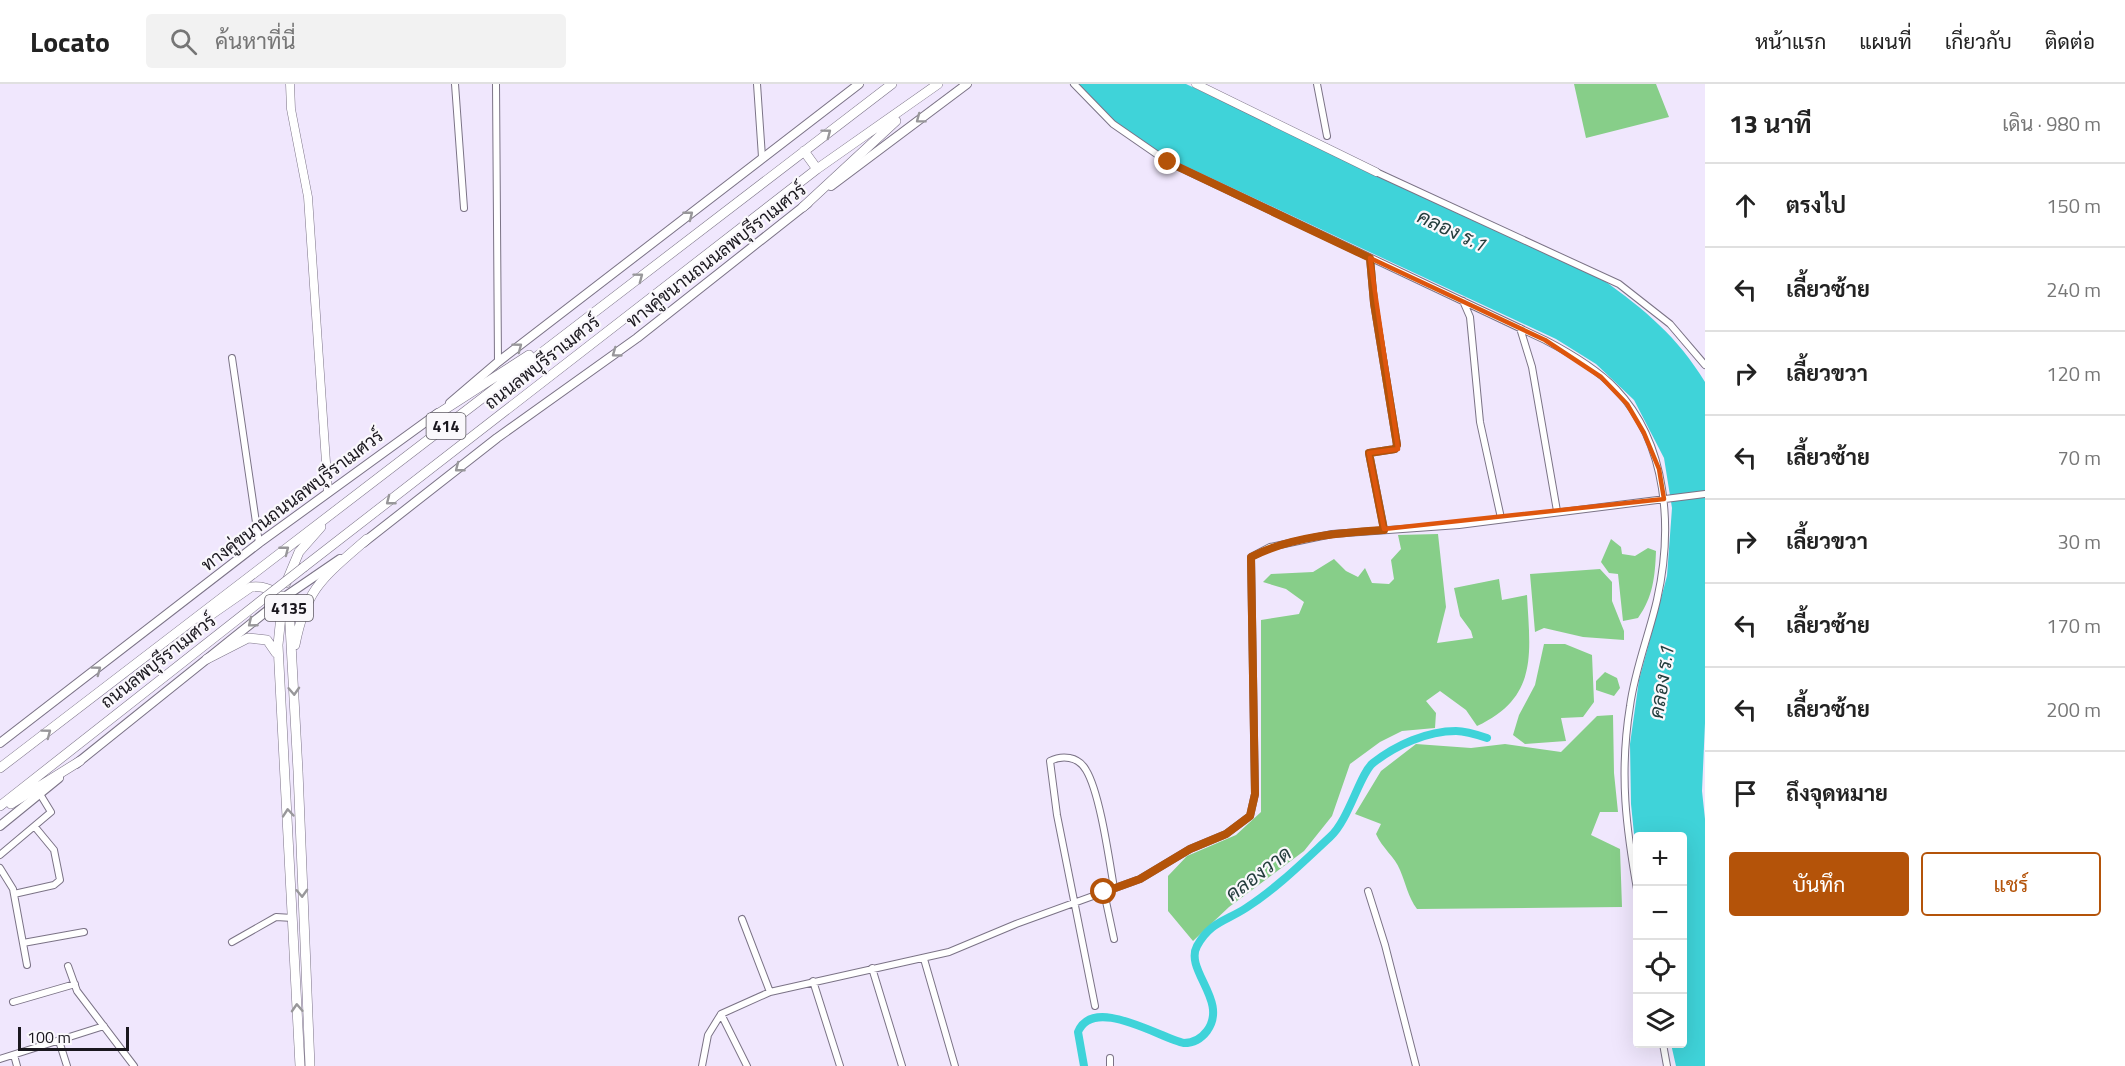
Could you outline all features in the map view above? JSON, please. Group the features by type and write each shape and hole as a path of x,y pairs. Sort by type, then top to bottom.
{"main road":[{"name":"ทางคู่ขนานถนนลพบุรีราเมศวร์","path":"0,743 259,543 432,417 498,362 762,156 859,84"},
{"name":"ถนนลพบุรีราเมศวร์","path":"0,768 892,84"},
{"name":"ถนนลพบุรีราเมศวร์","path":"0,806 304,567 817,170 938,84"},
{"name":"ทางคู่ขนานถนนลพบุรีราเมศวร์","path":"0,826 283,598 367,539 497,438 637,338 803,207 967,84"},
{"path":"803,207 920,99"},
{"path":"804,151 817,170"},
{"path":"432,417 584,320"},
{"name":"4135","path":"300,1066 279,661 283,598 291,565 299,552 332,514"},
{"path":"292,659 301,614 309,598 320,582 367,539"},
{"name":"4135","path":"154,652 251,587 261,586 272,589 283,598 289,607 310,1066"},
{"path":"207,659 248,638 267,640 273,646 279,661"},
{"path":"0,811 80,760"}],"street":[{"path":"290,84 291,109 308,197 328,492"},
{"path":"455,84 464,208"},
{"path":"496,84 498,362"},
{"path":"757,84 762,156"},
{"path":"1074,84 1113,124 1168,162 1575,356 1615,389 1627,404 1652,450 1659,469 1664,499 1661,578 1635,680 1626,732 1623,787 1627,835 1636,886"},
{"path":"1196,84 1376,172 1618,284 1670,324 1705,365"},
{"path":"1317,84 1327,136"},
{"path":"1370,258 1374,303 1397,445 1395,449 1369,453 1384,530"},
{"path":"1463,301 1470,317 1480,422 1501,518"},
{"path":"1520,328 1532,367 1557,511"},
{"path":"231,358 259,543"},
{"path":"702,1066 708,1035 721,1014 770,992 949,952 1140,879 1190,849 1226,834 1250,816 1255,794 1251,557 1270,547 1332,534 1459,525 1705,494"},
{"path":"1095,1006 1057,815 1050,761 1057,758 1073,758 1086,769 1095,797 1114,888"},
{"path":"0,855 51,812 40,794"},
{"path":"14,894 54,885 60,880 54,850 34,827"},
{"path":"0,868 10,881 14,894 27,965"},
{"path":"1368,891 1385,945 1416,1066"},
{"path":"1104,892 1114,939"},
{"path":"232,942 276,917 293,918"},
{"path":"742,919 770,992"},
{"path":"23,943 84,932"},
{"path":"924,958 955,1066"},
{"path":"68,966 75,984 134,1066"},
{"path":"872,968 902,1066"},
{"path":"813,981 840,1066"},
{"path":"13,1002 75,984"},
{"path":"721,1014 747,1066"},
{"path":"0,1059 104,1026"},
{"path":"59,1041 67,1066"},
{"path":"1664,1048 1667,1066"},
{"path":"14,1055 17,1066"},
{"path":"1110,1058 1110,1066"}],"highlighted area":[{"path":"1370,258 1545,340 1601,377 1627,404 1644,433 1659,469 1664,499 1384,529 1369,453 1398,449"}],"green space":[{"path":"1574,84 1656,84 1669,117 1586,138"},
{"path":"1438,534 1446,607 1437,643 1473,638 1471,631 1460,616 1454,588 1499,579 1502,600 1527,595 1529,654 1521,687 1511,701 1497,714 1477,726 1466,710 1440,691 1426,701 1436,713 1435,728 1402,731 1380,742 1350,764 1332,816 1304,851 1229,907 1193,941 1168,911 1168,876 1187,856 1236,835 1261,812 1261,620 1299,614 1304,602 1286,589 1263,582 1271,574 1313,572 1334,559 1346,571 1358,577 1365,568 1372,583 1389,584 1394,579 1391,560 1401,549 1398,535"},
{"path":"1611,539 1621,547 1622,554 1635,556 1648,548 1656,551 1652,586 1647,602 1638,618 1623,621 1618,574 1609,573 1601,562"},
{"path":"1600,569 1612,582 1612,601 1624,631 1624,640 1583,637 1544,628 1535,632 1530,574"},
{"path":"1544,644 1565,644 1592,655 1594,702 1583,717 1561,718 1566,741 1525,744 1513,735 1519,715 1535,685"},
{"path":"1605,672 1617,678 1620,688 1614,696 1596,690 1596,681"},
{"path":"1613,715 1614,773 1618,812 1600,812 1591,835 1620,849 1622,907 1417,909 1398,865 1376,834 1381,824 1355,814 1381,771 1416,744 1471,748 1505,744 1561,752 1597,716"}],"water":[{"name":"คลอง ร.1","path":"1076,84 1186,84 1602,279 1671,337 1705,382 1705,723 1702,791 1705,819 1705,1066 1676,1066 1672,1048 1687,1048 1687,832 1634,832 1630,744 1639,680 1667,576 1672,508 1664,458 1634,400 1596,364 1556,339 1166,157 1115,122"}],"waterway":[{"name":"คลองวาด","path":"1084,1066 1078,1032 1086,1022 1098,1017 1128,1022 1184,1043 1194,1041 1205,1034 1212,1020 1213,1008 1196,965 1197,946 1213,927 1268,892 1330,837 1343,820 1363,776 1373,763 1402,745 1434,733 1460,731 1487,738"}],"route":[{"path":"1104,892 1140,879 1190,849 1226,834 1250,816 1255,794 1255,661 1250,579 1251,557 1270,547 1332,534 1384,530 1369,453 1395,449 1397,445 1374,303 1370,258 1168,162"}]}
